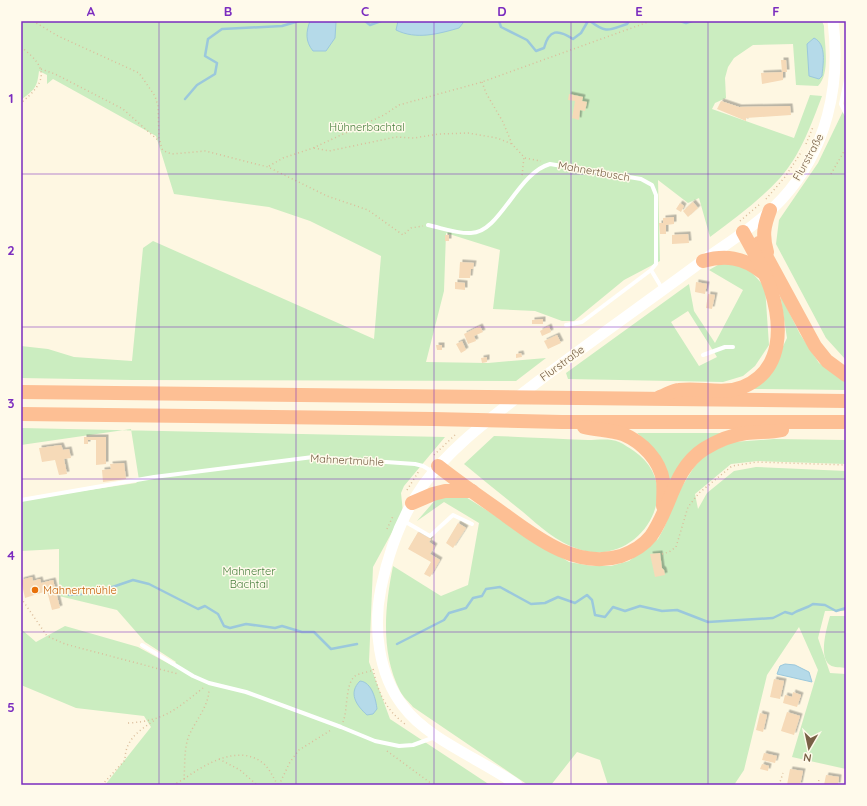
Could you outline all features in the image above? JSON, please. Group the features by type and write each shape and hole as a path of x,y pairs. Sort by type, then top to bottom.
{"highway":[{"path":"653,400 678,390 725,390 742,387 756,379 768,368 776,351 779,335 763,237 764,226 770,210"},
{"path":"743,228 815,346 827,360 846,375"},
{"path":"703,261 716,257 739,259 767,268"},
{"path":"21,392 846,401"},
{"path":"21,414 433,418 562,422 846,422"},
{"path":"562,422 622,434 636,441 649,453 659,467 663,480 662,513"},
{"path":"436,469 472,491 516,524 559,550 592,560 611,559 627,554 640,546 651,536 680,475 702,450 716,442 747,433 772,432 816,422"},
{"path":"412,503 433,494 445,491 472,491"}],"main road":[{"name":"Flurstraße","path":"517,785 449,744 412,716 403,707 388,677 379,647 378,614 380,592 389,555 402,520 436,469 466,438 548,373 663,291 743,228 770,210 783,198 808,161 826,123 836,75 837,61 833,21"}],"lane":[{"path":"846,80 841,104 846,114"},
{"name":"Mahnertbusch","path":"428,225 471,234 480,232 489,226 520,186 540,167 550,164 641,179 652,185 656,194 656,264 651,270"},
{"path":"566,325 582,322 651,270 663,291"},
{"path":"704,355 725,347 733,347"},
{"name":"Mahnertmühle","path":"21,500 154,477 313,457 415,464 436,469"},
{"path":"402,520 430,536 453,515 472,524"},
{"path":"142,645 193,676 209,683 246,692 341,727 374,741 399,746 413,745 437,736"}],"path":[{"path":"33,21 58,36 139,73 155,96 158,106 160,142 162,149 170,154 205,151 268,166 327,196 368,210 403,235 411,228 428,225"},
{"path":"268,166 283,158 313,148 384,115 399,105 482,82 651,21"},
{"path":"21,47 41,69 55,74 123,109 160,142"},
{"path":"21,103 39,86 41,81 41,69"},
{"path":"482,82 486,93 503,122 512,144 524,157 550,164"},
{"path":"743,228 785,177 803,150 815,122"},
{"path":"313,148 329,151 396,137 414,138 439,134 468,133 497,138 512,144"},
{"path":"830,174 846,148"},
{"path":"520,186 524,157"},
{"path":"662,554 669,552 676,547 688,507 699,493 732,466 757,462 846,465"},
{"path":"21,598 47,636 65,644 183,676 193,676"},
{"path":"173,785 203,766 218,759 239,756 264,763 278,785 290,762 299,750 332,730 341,727 346,714 348,692 353,678 357,675 374,670"},
{"path":"102,785 125,760 125,751 131,738 157,719 170,713 209,683"},
{"path":"184,779 185,751 189,736 201,714 209,694 209,683"},
{"path":"128,723 157,719"},
{"path":"374,741 432,784"},
{"path":"218,759 240,770 257,785"},
{"path":"779,785 783,773"},
{"path":"818,785 819,779"}],"green space":[{"name":"Hühnerbachtal","path":"21,21 822,21 824,26 826,66 822,80 818,86 796,85 793,44 753,45 734,58 728,67 725,78 726,98 715,103 712,109 794,138 810,95 822,96 805,139 794,160 780,178 764,194 710,237 699,198 688,203 658,180 660,261 624,280 574,321 562,321 535,311 493,309 500,250 446,233 444,291 426,362 488,363 546,358 516,381 132,380 21,378 21,346 48,349 74,357 132,361 143,248 153,241 374,339 381,256 310,221 269,207 174,194 156,136 53,79 47,84 47,75 39,71 36,85 21,100"},
{"path":"846,105 846,360 826,338 776,244 779,220 818,163"},
{"path":"725,261 746,266 765,287 769,345 755,366 743,376 723,382 568,379 566,373 689,284 694,311 715,343 743,290 709,270","holes":["688,311 717,357 699,366 671,322"]},
{"path":"780,294 800,334 819,363 846,380 846,390 753,389 771,371 787,338"},
{"path":"21,428 123,430 21,445"},
{"name":"Mahnerter Bachtal","path":"131,430 445,437 404,486 401,493 403,512 373,567 369,662 390,719 490,785 105,785 151,727 144,716 76,708 21,685 21,629 36,642 65,626 138,647 173,666 176,662 145,642 117,610 59,596 59,549 21,551 21,500 136,483 139,480"},
{"path":"637,433 721,433 670,486 665,470 658,456 650,445"},
{"path":"494,436 608,440 623,444 634,451 650,467 657,485 656,504 649,522 637,537 620,548 600,552 578,549 570,546 542,528 464,464"},
{"path":"774,439 846,440 846,464 758,461 731,464 695,494 698,509 707,493 734,471 756,467 846,471 846,611 825,611 818,638 830,673 846,674 846,769 792,757 818,670 799,627 767,675 744,770 734,785 608,785 600,760 577,752 551,785 528,785 413,707 401,693 389,661 387,645 386,613 393,566 441,596 468,585 479,523 444,502 417,521 437,498 461,494 569,562 592,566 611,566 629,561 658,539 678,493 694,467 706,454 733,442"},
{"path":"830,616 846,616 846,668 832,666 826,661 824,642"}],"water":[{"path":"310,21 336,22 335,38 326,51 313,51 310,47 307,36"},
{"path":"398,21 462,21 463,23 459,28 435,34 411,35 396,30"},
{"path":"814,38 823,49 822,76 819,79 809,76 807,44"},
{"path":"785,664 795,665 809,672 812,682 777,674 780,666"},
{"path":"360,681 368,685 373,692 377,709 373,714 367,715 355,699 354,690"}],"building":[{"path":"781,60 786,60 787,72 782,72"},
{"path":"783,72 783,80 762,84 761,73"},
{"path":"569,94 583,97 582,101 587,102 585,111 580,110 579,120 572,118 575,101 568,100"},
{"path":"721,101 739,107 790,106 791,115 746,118 746,121 717,109"},
{"path":"693,202 698,208 688,217 683,211"},
{"path":"680,203 684,206 681,212 676,209"},
{"path":"674,217 674,224 666,225 666,234 660,234 659,223 663,223 663,218"},
{"path":"688,234 689,243 672,244 672,235"},
{"path":"445,235 449,235 449,241 445,241"},
{"path":"460,262 474,263 473,269 471,269 470,278 459,278"},
{"path":"455,282 465,283 465,290 455,289"},
{"path":"696,282 707,284 705,294 695,292"},
{"path":"708,294 715,295 712,309 706,308"},
{"path":"543,319 543,324 532,324 532,320"},
{"path":"480,326 483,332 474,336 476,341 468,344 464,334"},
{"path":"549,326 551,332 542,336 540,331"},
{"path":"557,335 561,343 548,349 544,341"},
{"path":"462,341 466,350 461,353 456,344"},
{"path":"436,345 442,345 442,350 437,350"},
{"path":"521,353 522,357 516,358 516,354"},
{"path":"487,357 487,362 482,363 481,358"},
{"path":"84,437 106,437 106,464 96,465 96,440 88,440 88,444 84,444"},
{"path":"61,445 63,450 69,449 71,458 64,459 67,474 59,475 55,460 42,462 39,448"},
{"path":"124,463 126,479 103,482 102,470 111,469 110,464"},
{"path":"458,523 466,528 453,548 446,543"},
{"path":"418,532 431,539 429,542 435,546 430,554 440,560 430,577 424,574 431,562 408,549"},
{"path":"660,553 662,568 665,575 655,577 650,554"},
{"path":"32,577 33,581 40,579 41,583 53,580 60,608 52,610 47,591 25,598 21,580"},
{"path":"774,679 784,681 780,699 770,697"},
{"path":"793,692 801,695 797,707 783,703 785,695 792,697"},
{"path":"787,712 800,716 794,735 781,731"},
{"path":"760,713 767,715 763,732 756,730"},
{"path":"764,753 777,756 775,763 762,760"},
{"path":"762,764 769,766 768,771 760,769"},
{"path":"790,769 803,771 800,785 787,785"},
{"path":"826,775 839,777 838,785 824,785"}],"waterway":[{"path":"185,99 197,85 215,74 217,63 205,56 208,39 222,29 282,26 299,21"},
{"path":"365,21 370,25 381,21"},
{"path":"499,21 501,27 527,40 536,51 544,48 551,34 559,32 573,39 581,33 588,21"},
{"path":"590,21 600,28 608,30 627,24 629,21"},
{"path":"680,21 686,23 692,21"},
{"path":"69,595 95,593 133,580 149,584 198,609 205,606 218,614 224,626 230,628 246,624 275,628 282,626 302,632 314,632 331,649 357,644"},
{"path":"397,644 444,620 449,613 466,608 473,598 482,596 486,589 500,587 531,604 545,603 558,597 575,603 587,595 592,600 595,615 605,617 613,607 625,611 640,606 662,611 677,610 708,622 773,618 785,612 792,614 813,604 825,605 836,611 846,608"}],"place":[{"name":"Mahnertmühle","path":"35,590"}]}
